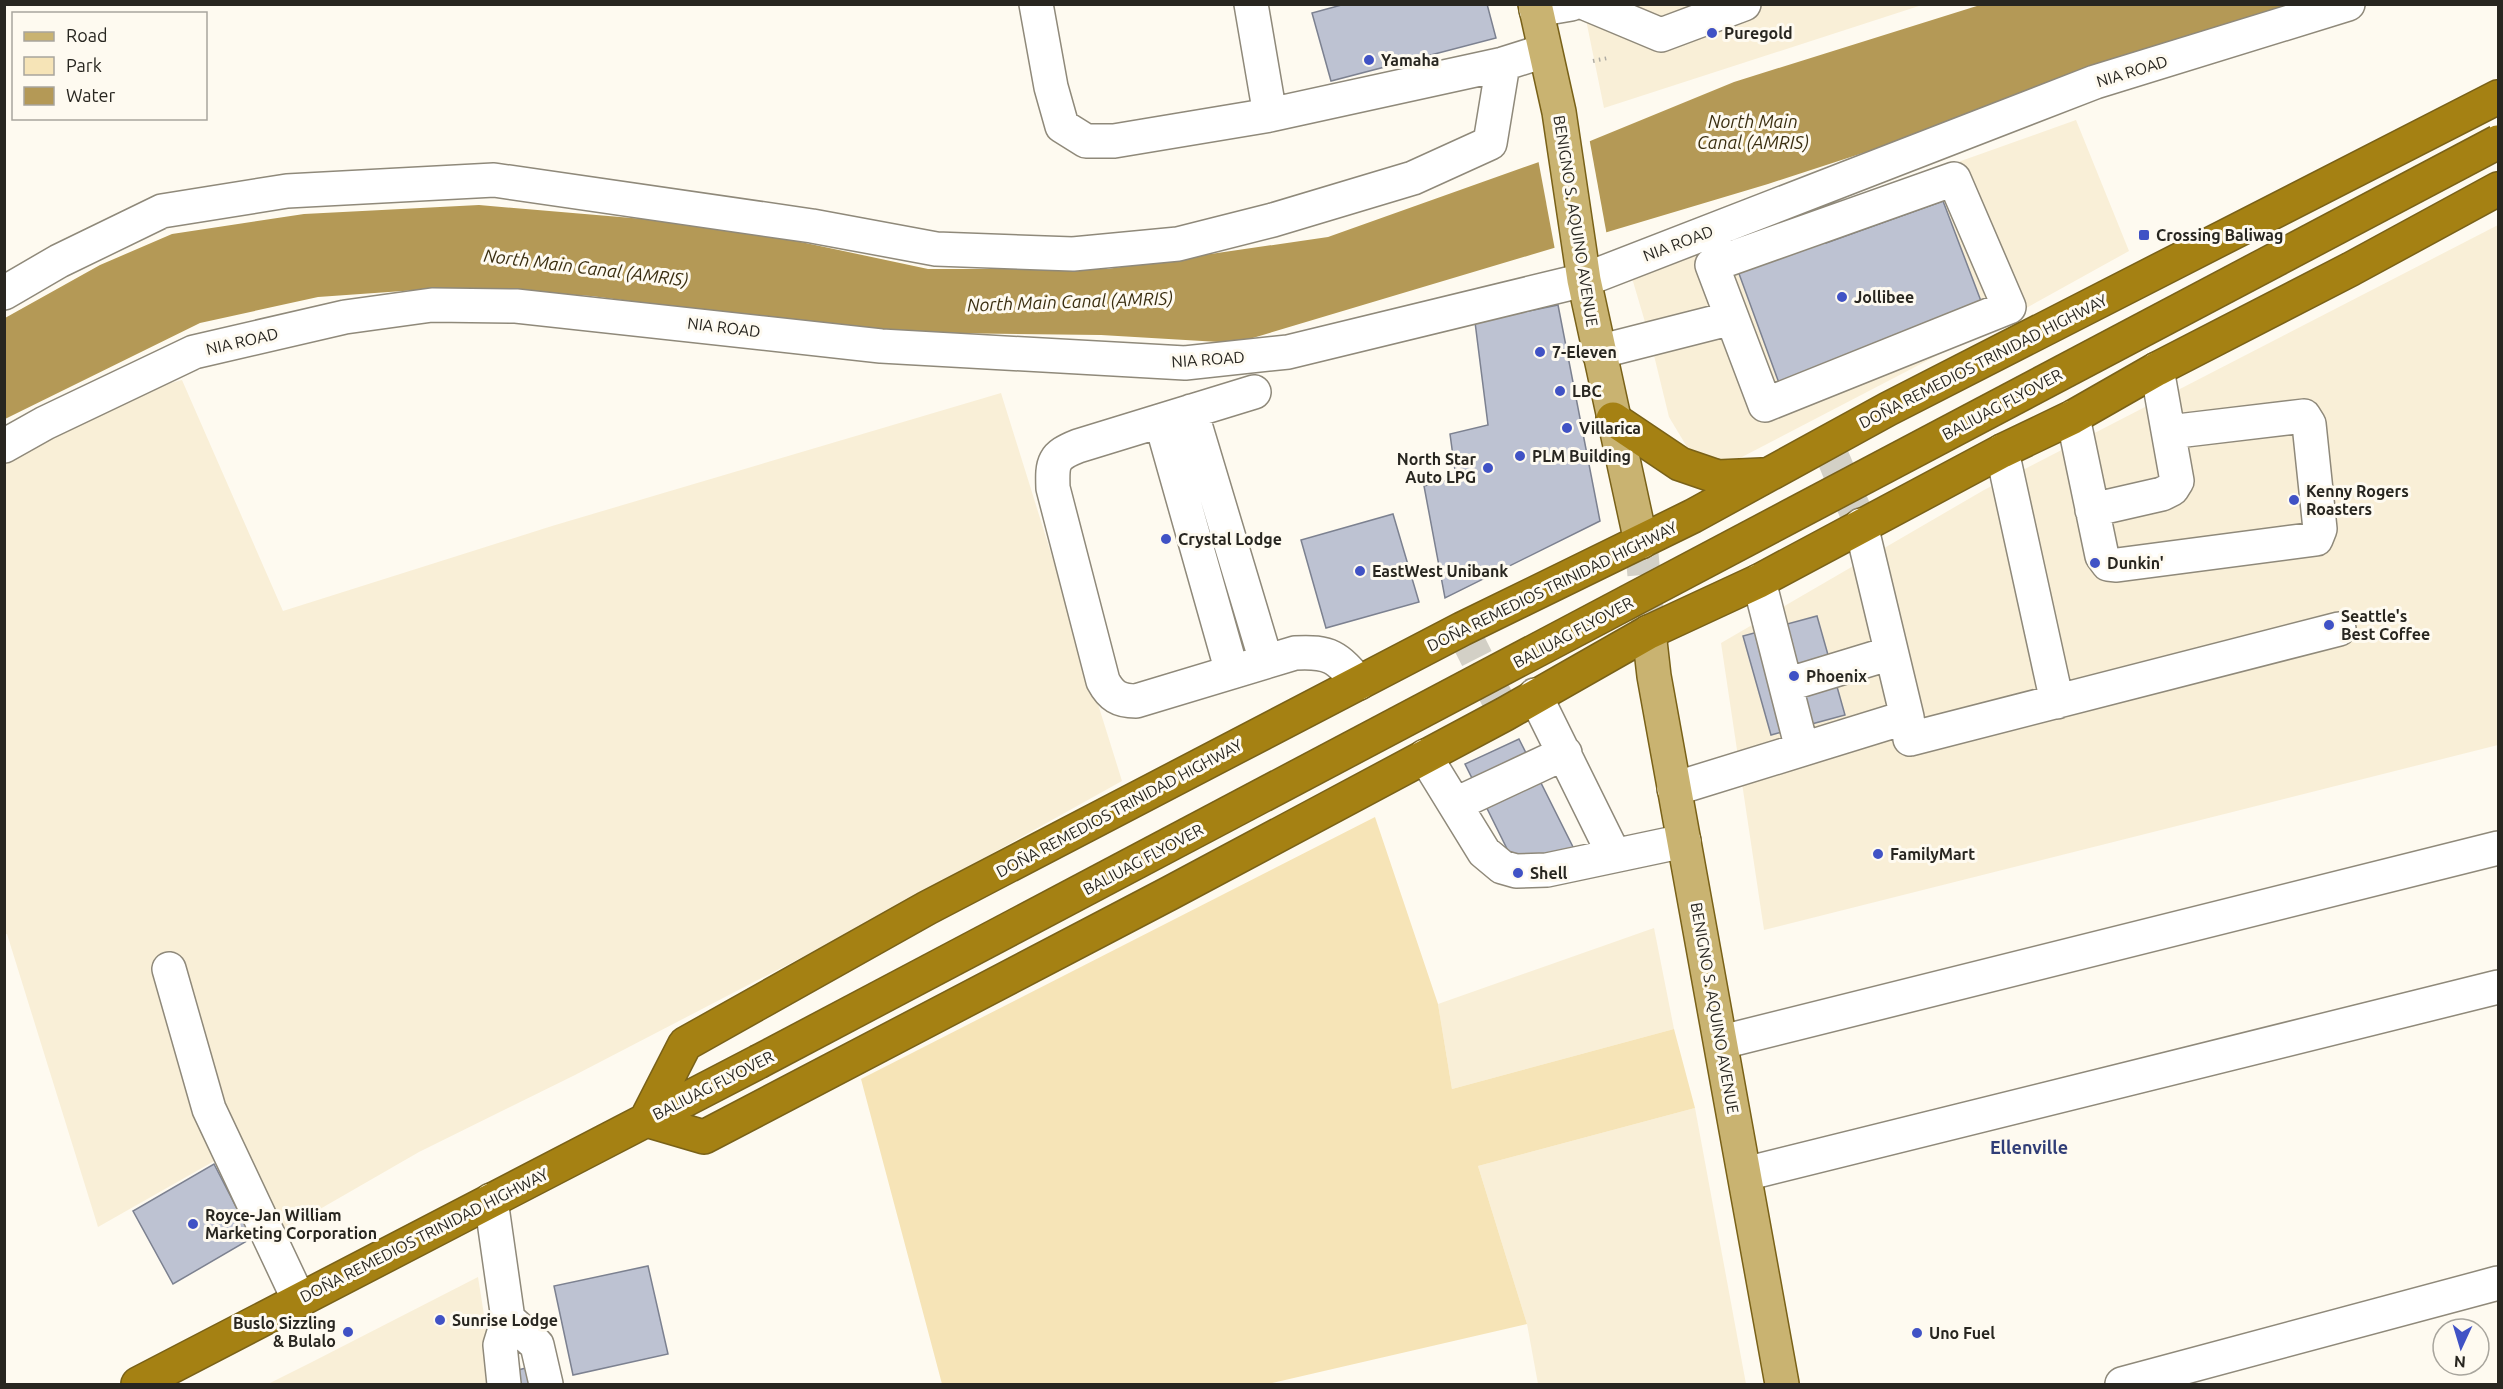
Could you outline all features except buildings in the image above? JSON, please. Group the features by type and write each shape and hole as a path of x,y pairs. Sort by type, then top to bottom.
{"highway":[{"name":"DOÑA REMEDIOS TRINIDAD HIGHWAY","path":"138,1384 646,1120 685,1044 927,908 1462,628 1641,542 1770,475 1888,409 2499,97"},
{"name":"BALIUAG FLYOVER","path":"646,1120 2499,142"},
{"path":"646,1120 704,1137 1425,756 1649,632 1759,581 2002,451 2073,417 2157,369 2499,189"},
{"path":"1613,419 1680,464 1718,477 1770,475"}],"main road":[{"name":"BENIGNO S. AQUINO AVENUE","path":"1536,7 1559,112 1584,280 1641,542"},
{"name":"BENIGNO S. AQUINO AVENUE","path":"1649,632 1654,676 1722,1042 1782,1384"}],"street":[{"path":"1036,4 1051,87 1062,126 1086,141 1114,141 1270,115 1503,64 1544,51"},
{"path":"1251,4 1270,115"},
{"path":"1536,7 1570,4"},
{"path":"1587,4 1657,20 1744,4"},
{"name":"NIA ROAD","path":"4,446 45,423 194,352 345,317 432,305 516,306 881,346 1185,363 1288,352 1584,280 2096,82 2348,4"},
{"path":"4,293 59,261 162,211 287,191 494,180 812,226 936,249 1073,254 1178,244 1273,220 1413,178 1490,143 1503,64"},
{"path":"2008,307 1765,405 1712,265 1954,179 2008,307 2025,339"},
{"path":"1599,352 1731,318"},
{"path":"2092,510 2162,494 2172,489 2177,481 2157,369"},
{"path":"1254,392 1061,453 1055,460 1052,470 1053,488 1102,681 1110,694 1122,701 1136,701 1295,652 1330,655 1342,662 1359,682"},
{"path":"1191,411 1266,661"},
{"path":"2073,417 2102,556 2108,564 2116,566 2316,539 2320,529 2309,424 2304,416 2169,432"},
{"path":"1161,421 1232,672"},
{"path":"2002,451 2057,702"},
{"path":"1861,525 1910,738 2339,629"},
{"path":"1759,581 1802,749"},
{"path":"1785,685 1891,652"},
{"path":"1535,695 1614,855"},
{"path":"1674,789 1907,717"},
{"path":"1456,804 1565,753"},
{"path":"1425,756 1484,852 1502,867 1516,871 1546,870 1684,841"},
{"path":"1722,1042 2499,848"},
{"path":"169,969 209,1109 299,1300"},
{"path":"1745,1174 2499,987"},
{"path":"491,1200 508,1319 500,1345 504,1384"},
{"path":"2122,1384 2499,1284"},
{"path":"508,1319 537,1345 546,1384"}],"path":[{"path":"1593,61 1608,58"}],"shaded area":[{"name":"Puregold","path":"1583,5 1922,5 1604,108"},
{"name":"Jollibee","path":"2076,120 2129,251 1990,328 1717,470 1693,457 1669,417 1632,278"},
{"path":"2498,225 2498,745 1764,930 1721,643 1984,490"},
{"path":"182,380 283,611 552,526 1001,393 1122,781 860,927 575,1075 419,1152 261,1243 216,1160 98,1227 7,934 5,934 5,464 132,393"},
{"path":"1654,928 1674,1029 1452,1089 1438,1004"},
{"path":"1695,1108 1746,1384 1538,1384 1527,1324 1478,1166"},
{"name":"Sunrise Lodge","path":"478,1277 495,1384 268,1384 312,1362"}],"green space":[{"path":"1375,817 1438,1004 1452,1089 1674,1029 1695,1108 1478,1166 1527,1324 1268,1384 942,1384 861,1079"}],"water":[{"name":"North Main Canal (AMRIS)","path":"1980,5 2317,5 1768,184 1236,343 1101,335 868,332 591,296 502,290 417,290 318,297 200,323 5,419 5,318 100,265 172,234 304,214 479,205 726,226 928,269 1107,269 1328,237 1539,162 1734,82"}],"pier":[{"path":"1589,137 1607,236 1555,250 1538,159"}],"tunnel":[{"path":"1827,443 1861,525"},
{"path":"1641,542 1649,632"},
{"path":"1462,629 1505,714"}],"place":[{"name":"Puregold","path":"1712,33"},
{"name":"Yamaha","path":"1369,60"},
{"name":"Crossing Baliwag","path":"2144,235"},
{"name":"Jollibee","path":"1842,297"},
{"name":"7-Eleven","path":"1540,352"},
{"name":"LBC","path":"1560,391"},
{"name":"Villarica","path":"1567,428"},
{"name":"PLM Building","path":"1520,456"},
{"name":"North Star Auto LPG","path":"1488,468"},
{"name":"Kenny Rogers Roasters","path":"2294,500"},
{"name":"Crystal Lodge","path":"1166,539"},
{"name":"Dunkin'","path":"2095,563"},
{"name":"EastWest Unibank","path":"1360,571"},
{"name":"Seattle's Best Coffee","path":"2329,625"},
{"name":"Phoenix","path":"1794,676"},
{"name":"FamilyMart","path":"1878,854"},
{"name":"Shell","path":"1518,873"},
{"name":"Royce-Jan William Marketing Corporation","path":"193,1224"},
{"name":"Sunrise Lodge","path":"440,1320"},
{"name":"Buslo Sizzling & Bulalo","path":"348,1332"},
{"name":"Uno Fuel","path":"1917,1333"}],"district":[{"name":"Ellenville","path":"2029,1148"}]}
